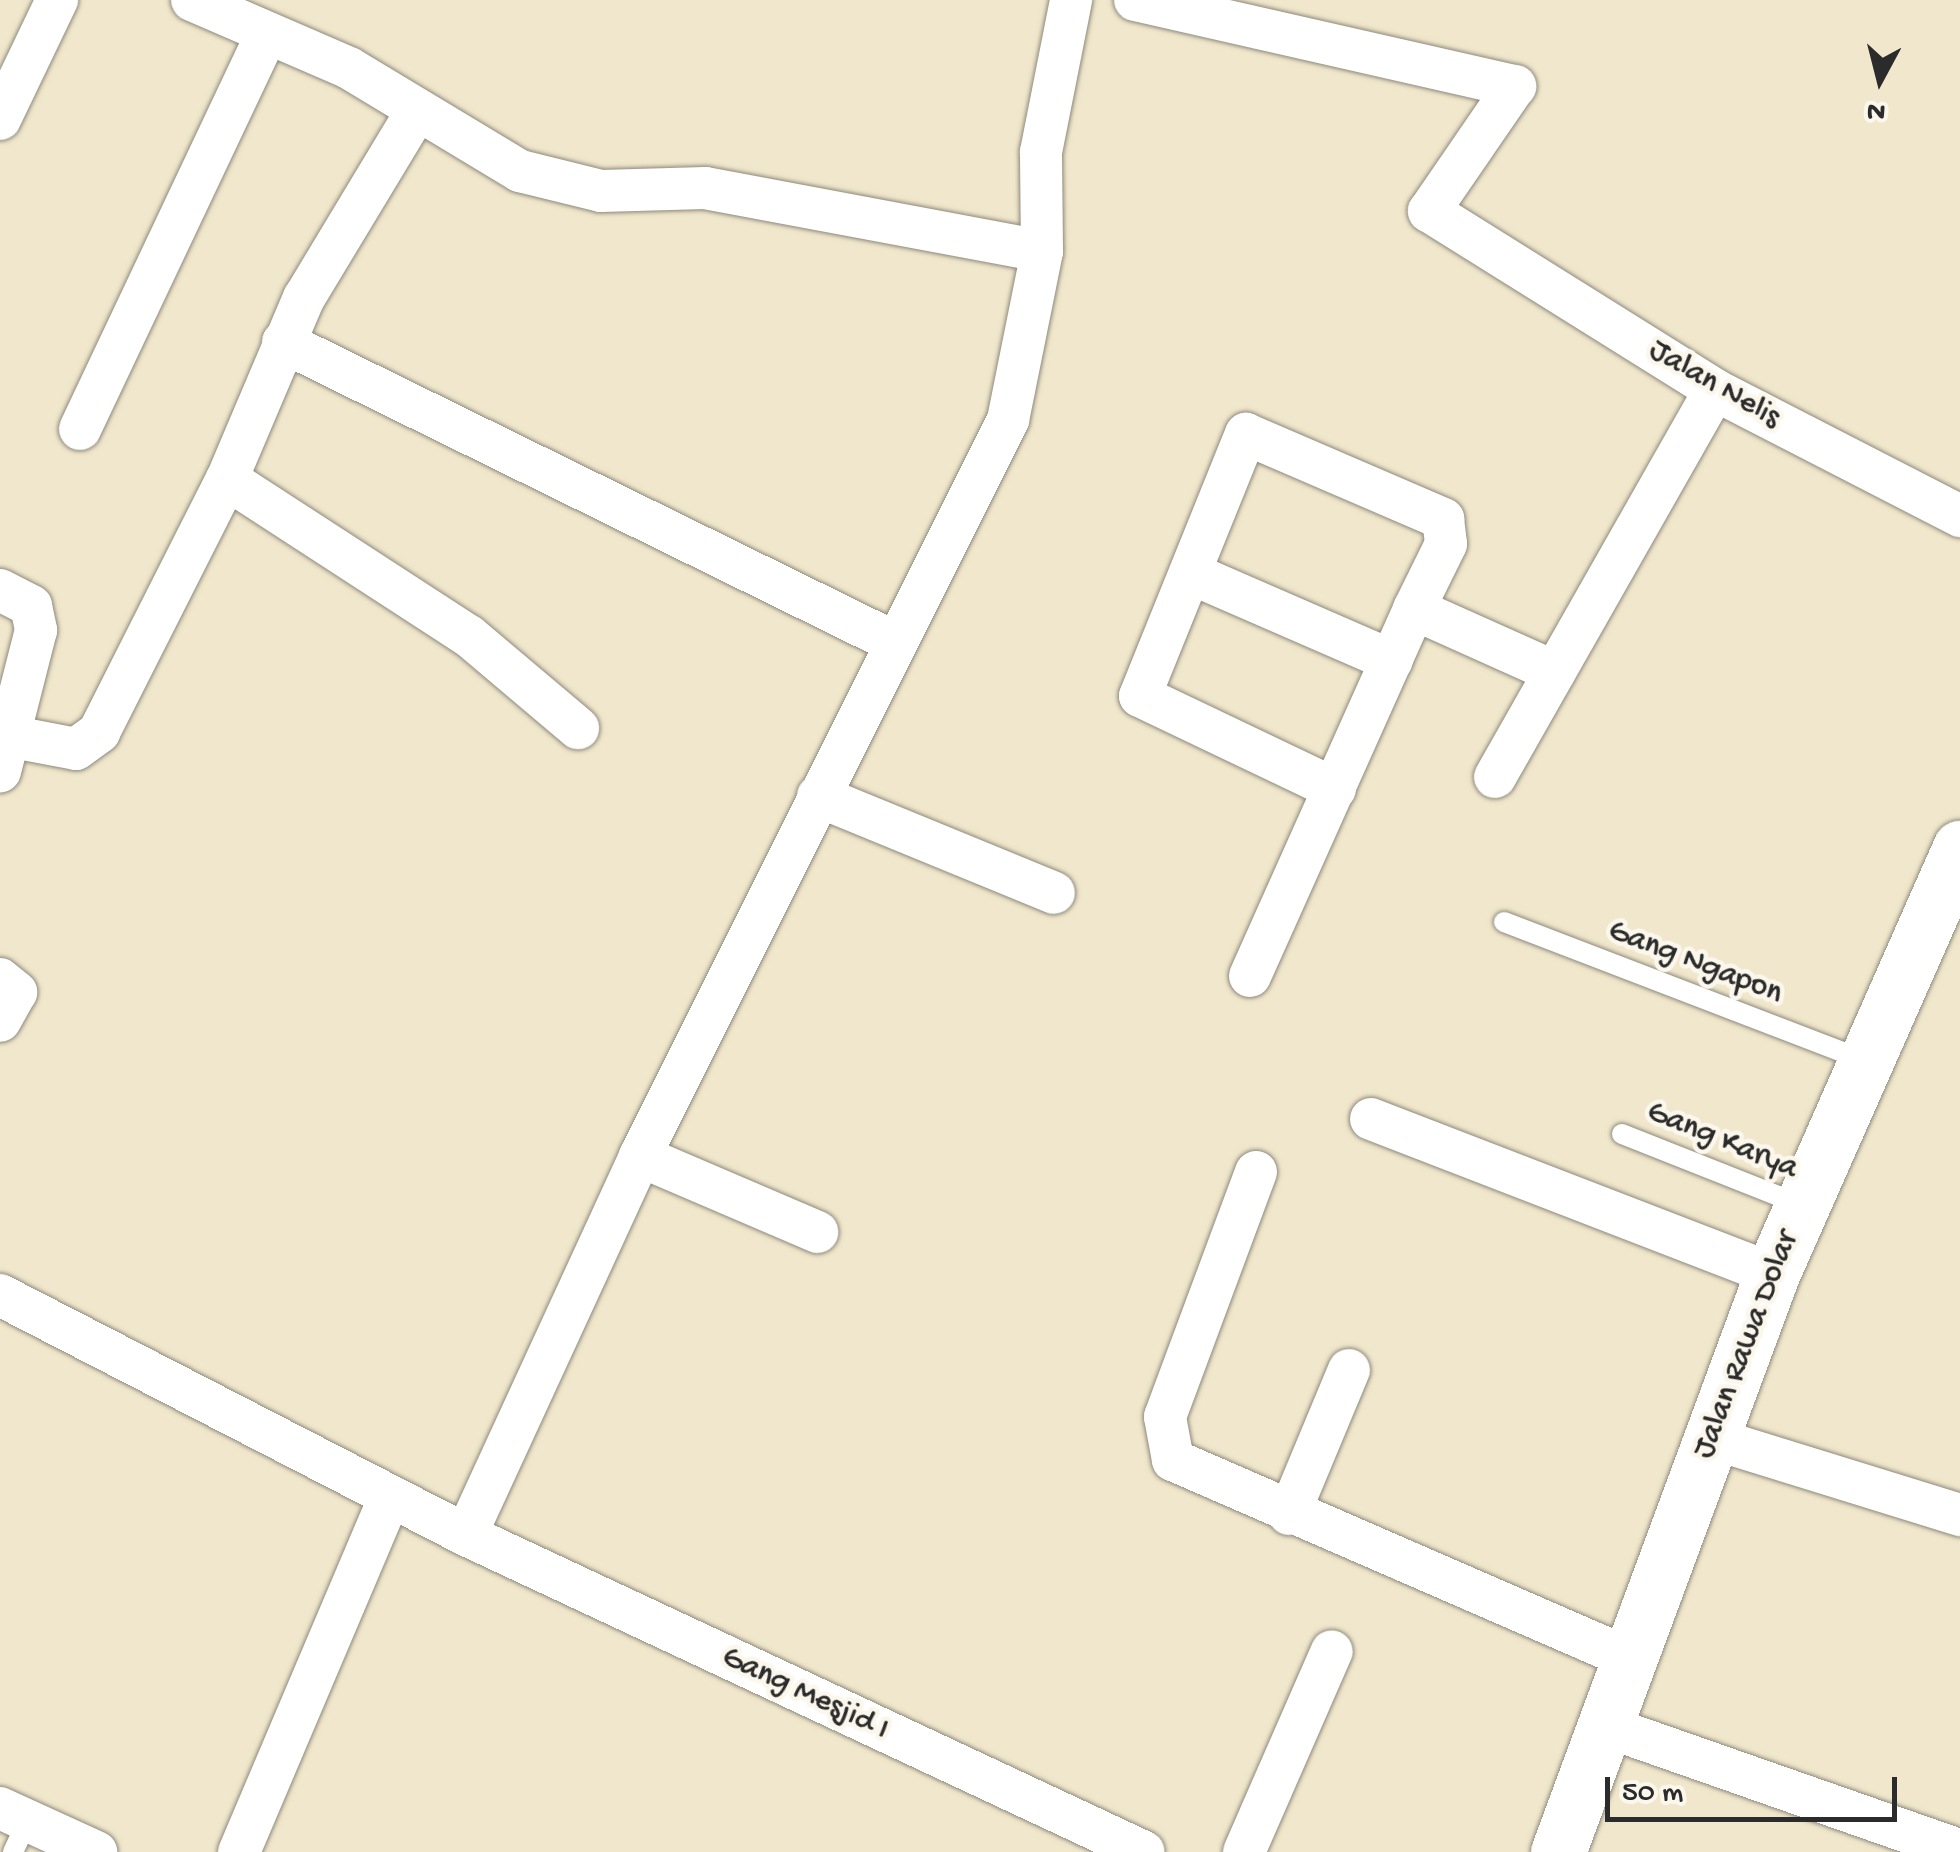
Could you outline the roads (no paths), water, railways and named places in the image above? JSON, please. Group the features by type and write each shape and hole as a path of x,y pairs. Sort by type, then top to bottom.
{"street":[{"path":"0,119 57,0"},
{"path":"192,0 349,68 416,114 520,171 601,191 704,188 1042,250"},
{"path":"466,1535 640,1156 1008,420 1042,250 1041,152 1071,0"},
{"name":"Jalan Nelis","path":"1135,0 1515,86 1429,211 1474,244 1715,390 1960,516"},
{"path":"80,428 267,34"},
{"path":"0,590 30,606 36,630 4,754 76,749 99,732 227,479 283,342 416,114"},
{"path":"283,342 894,642"},
{"path":"1494,777 1715,390"},
{"path":"1250,976 1335,789 1414,610 1446,544 1443,520 1258,432 1246,434 1140,696 1335,789"},
{"path":"227,479 469,636 578,728"},
{"path":"1190,573 1392,661"},
{"path":"1414,610 1555,672"},
{"path":"818,796 1054,893"},
{"name":"Jalan Rawa Dolar","path":"1558,1852 1772,1274 1960,848"},
{"path":"0,979 16,992 0,1021"},
{"path":"1371,1119 1772,1274"},
{"path":"640,1156 817,1232"},
{"path":"1256,1172 1166,1417 1166,1441 1189,1472 1630,1659"},
{"name":"Gang Mesjid I","path":"0,1295 466,1535 1144,1852"},
{"path":"1289,1514 1349,1370"},
{"path":"1711,1438 1960,1515"},
{"path":"239,1852 390,1496"},
{"path":"1244,1852 1332,1651"},
{"path":"1605,1726 1960,1850"},
{"path":"14,1827 96,1852"}],"lane":[{"name":"Gang Ngapon","path":"1504,922 1865,1061"},
{"name":"Gang Karya","path":"1622,1134 1801,1205"}]}
